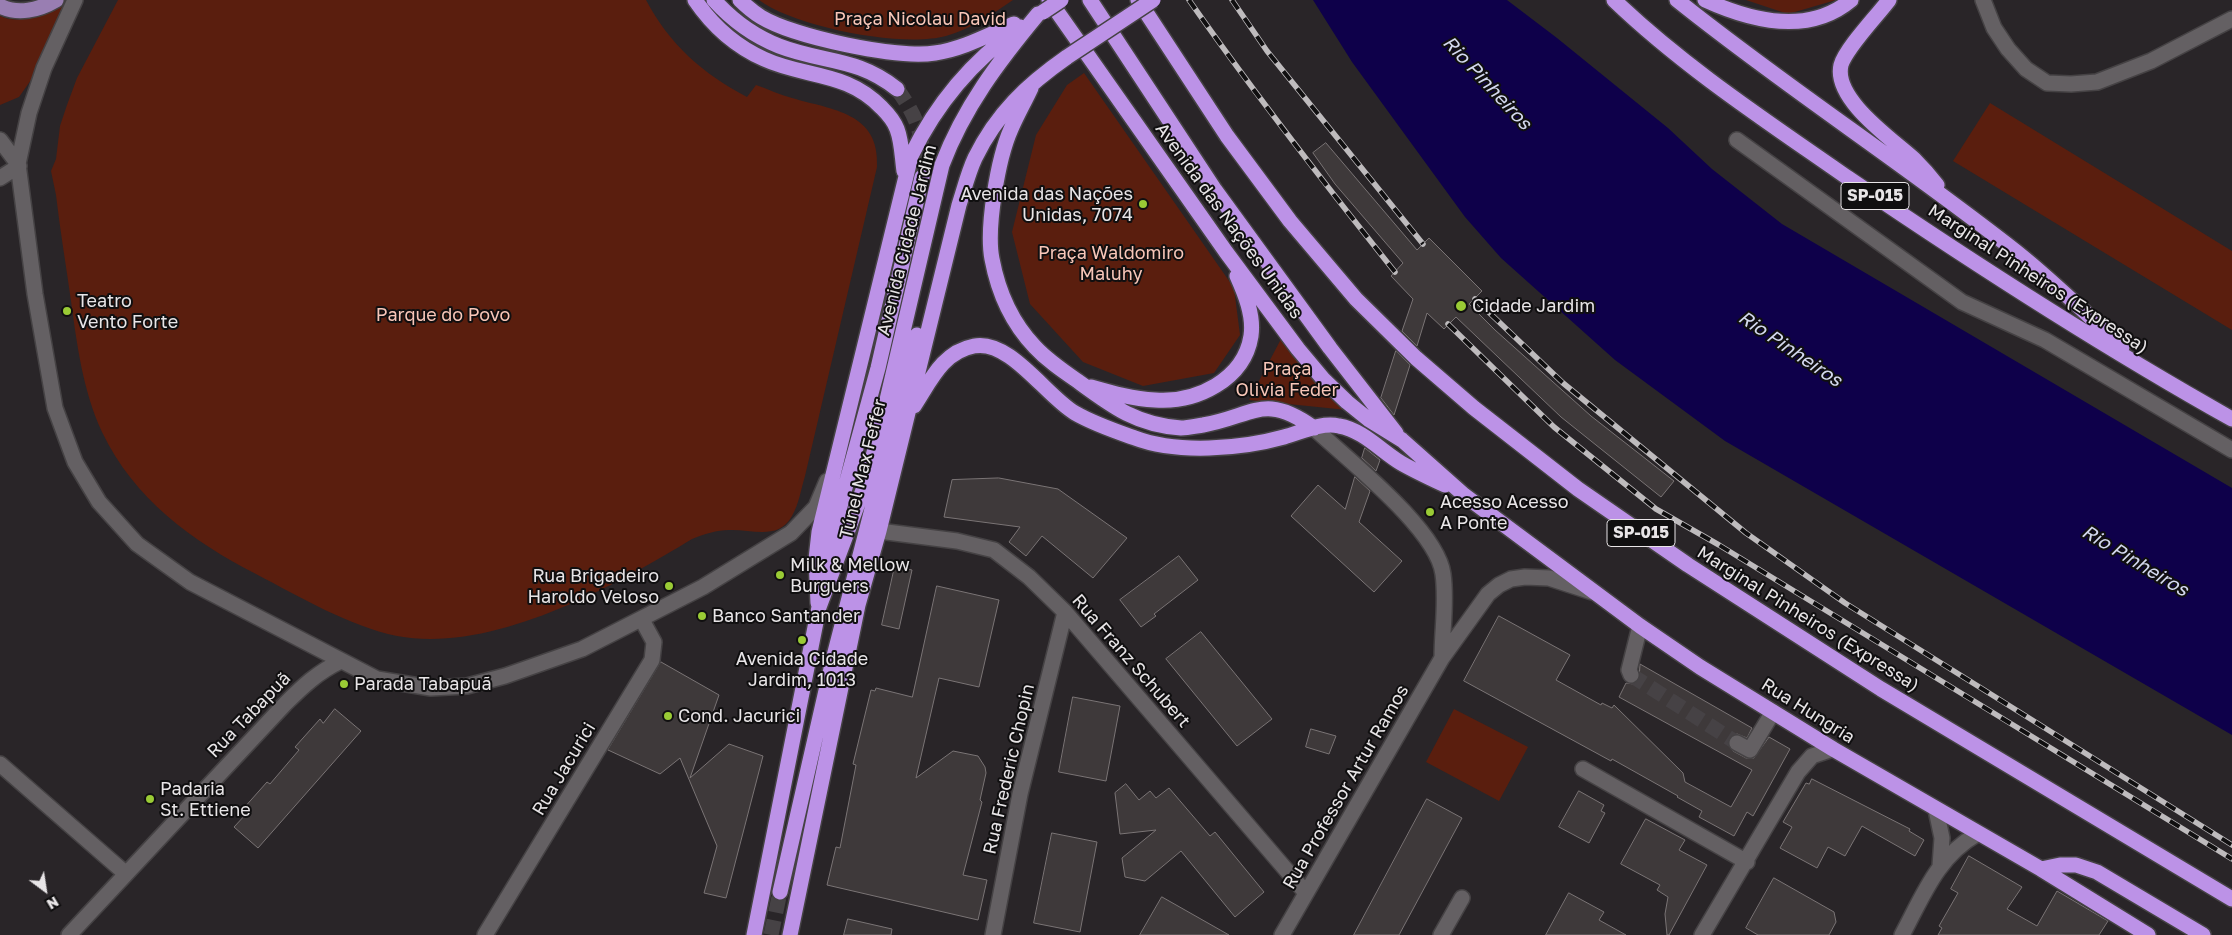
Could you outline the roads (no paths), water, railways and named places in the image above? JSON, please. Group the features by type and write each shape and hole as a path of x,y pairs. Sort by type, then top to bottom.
{"highway":[{"path":"695,0 720,31 743,48 765,60 840,79 868,95 890,117 897,129 905,178"},
{"path":"714,0 740,24 756,35 780,47 868,70 897,89"},
{"path":"740,0 760,16 784,27 825,39 899,54 935,53 958,47 1060,0"},
{"name":"Avenida das Nações Unidas","path":"1090,0 1215,190 1330,348 1402,440"},
{"name":"Marginal Pinheiros (Expressa)","path":"1138,0 1227,136 1290,221 1356,299 1416,358 1474,408 1578,489 1688,565 1882,688 2232,898"},
{"path":"790,935 858,605 880,531 959,205 975,159 993,125 1014,99 1036,78 1152,0"},
{"name":"Marginal Pinheiros (Expressa)","path":"1614,0 1633,18 1718,87 1923,228 2149,372 2232,419"},
{"path":"1677,0 1751,57 1850,127 2024,259 2149,372"},
{"path":"1705,0 1732,12 1767,21 1800,21 1825,15 1851,0"},
{"path":"1889,0 1848,52 1841,65 1841,77 1846,92 1855,105 1874,125 1915,160 1958,209"},
{"name":"Avenida Cidade Jardim","path":"819,607 816,559 820,532 911,156 922,134 956,84 982,57 1044,9"},
{"name":"Avenida Cidade Jardim","path":"754,935 819,607 866,482 942,165 953,135 981,87 1007,51 1044,9"},
{"name":"Avenida das Nações Unidas","path":"1044,9 1324,380 1368,419 1402,440 1464,495"},
{"path":"1036,78 1010,130 998,173 992,217 992,257 999,288 1012,315 1034,346 1053,364 1101,400 1121,412 1149,423 1183,428 1217,422 1263,408 1276,408 1291,413 1314,428"},
{"path":"819,607 831,539 878,368 922,177"},
{"name":"Túnel Max Feffer","path":"780,892 833,660 941,239 959,205"},
{"path":"1082,385 1121,396 1156,400 1187,398 1205,393 1222,382 1246,355 1251,335 1250,314 1245,294 1226,252"},
{"path":"907,418 933,374 943,362 956,352 974,346 998,350 1017,362 1075,413 1142,441 1183,448 1225,447 1284,437 1324,425 1339,426 1355,431 1402,464 1464,495"},
{"name":"Rua Hungria","path":"1464,495 1640,626 1700,667 1833,749 2041,870 2148,935"},
{"path":"2041,870 2060,865 2076,865 2097,872 2203,935"}],"main road":[{"path":"0,6 8,10 32,10 56,0"}],"street":[{"path":"75,0 44,68 30,113 18,165 35,294 55,408 75,462 98,502 137,544 190,582 377,679 431,688 467,686 505,676 582,649 642,620 703,587 791,533 816,507 836,461"},
{"path":"1983,0 1994,28 2008,49 2026,69 2047,83 2097,82 2151,61 2232,20"},
{"path":"0,140 18,165"},
{"path":"1737,140 1962,302 2044,340 2232,450"},
{"path":"0,178 18,165"},
{"name":"Rua Professor Artur Ramos","path":"1314,428 1398,505 1434,548 1443,572 1444,582 1442,658"},
{"name":"Rua Franz Schubert","path":"880,531 958,541 994,550 1029,577 1065,612 1306,893"},
{"name":"Rua Professor Artur Ramos","path":"1282,935 1442,658 1488,594 1499,585 1525,577 1549,578 1600,595"},
{"name":"Rua Frederic Chopin","path":"992,935 1020,794 1065,612"},
{"name":"Rua Jacurici","path":"485,935 652,660 654,642 642,620"},
{"path":"1631,675 1629,670 1640,626"},
{"name":"Rua Tabapuã","path":"69,935 125,873 309,679 321,670 341,661"},
{"path":"1737,743 1750,750 1773,712"},
{"path":"1702,935 1804,763 1812,756 1833,749"},
{"path":"0,764 125,873"},
{"path":"1583,769 1746,862"},
{"path":"1936,810 1942,838 1940,866"},
{"path":"1902,935 1940,866 1957,848 1977,834"},
{"path":"1442,935 1462,898"}],"water":[{"name":"Rio Pinheiros","path":"1313,0 1507,0 1668,128 1712,169 1782,224 2232,488 2232,735 1725,441 1615,360 1501,258 1465,217 1352,62"}],"tunnel":[{"path":"897,89 911,110 919,130 923,164 922,177"},
{"path":"1631,675 1737,743"},
{"path":"771,935 780,892"}],"railway":[{"path":"1189,0 1290,138 1395,272"},
{"path":"1232,0 1267,51 1423,244"},
{"path":"1475,299 1563,383 1746,533 1845,603 2232,845"},
{"path":"1448,324 1554,427 1656,509 1719,545 2232,859"}],"place":[{"name":"Avenida das Nações Unidas, 7074","path":"1143,204"},
{"name":"Cidade Jardim","path":"1461,306"},
{"name":"Teatro Vento Forte","path":"67,311"},
{"name":"Acesso Acesso A Ponte","path":"1430,512"},
{"name":"Milk & Mellow Burguers","path":"780,575"},
{"name":"Rua Brigadeiro Haroldo Veloso","path":"669,586"},
{"name":"Banco Santander","path":"702,616"},
{"name":"Avenida Cidade Jardim, 1013","path":"802,640"},
{"name":"Parada Tabapuã","path":"344,684"},
{"name":"Cond. Jacurici","path":"668,716"},
{"name":"Padaria St. Ettiene","path":"150,799"}],"park label":[{"name":"Praça Nicolau David","path":"920,19"},
{"name":"Praça Waldomiro Maluhy","path":"1111,263"},
{"name":"Parque do Povo","path":"443,315"},
{"name":"Praça Olivia Feder","path":"1287,379"}]}
